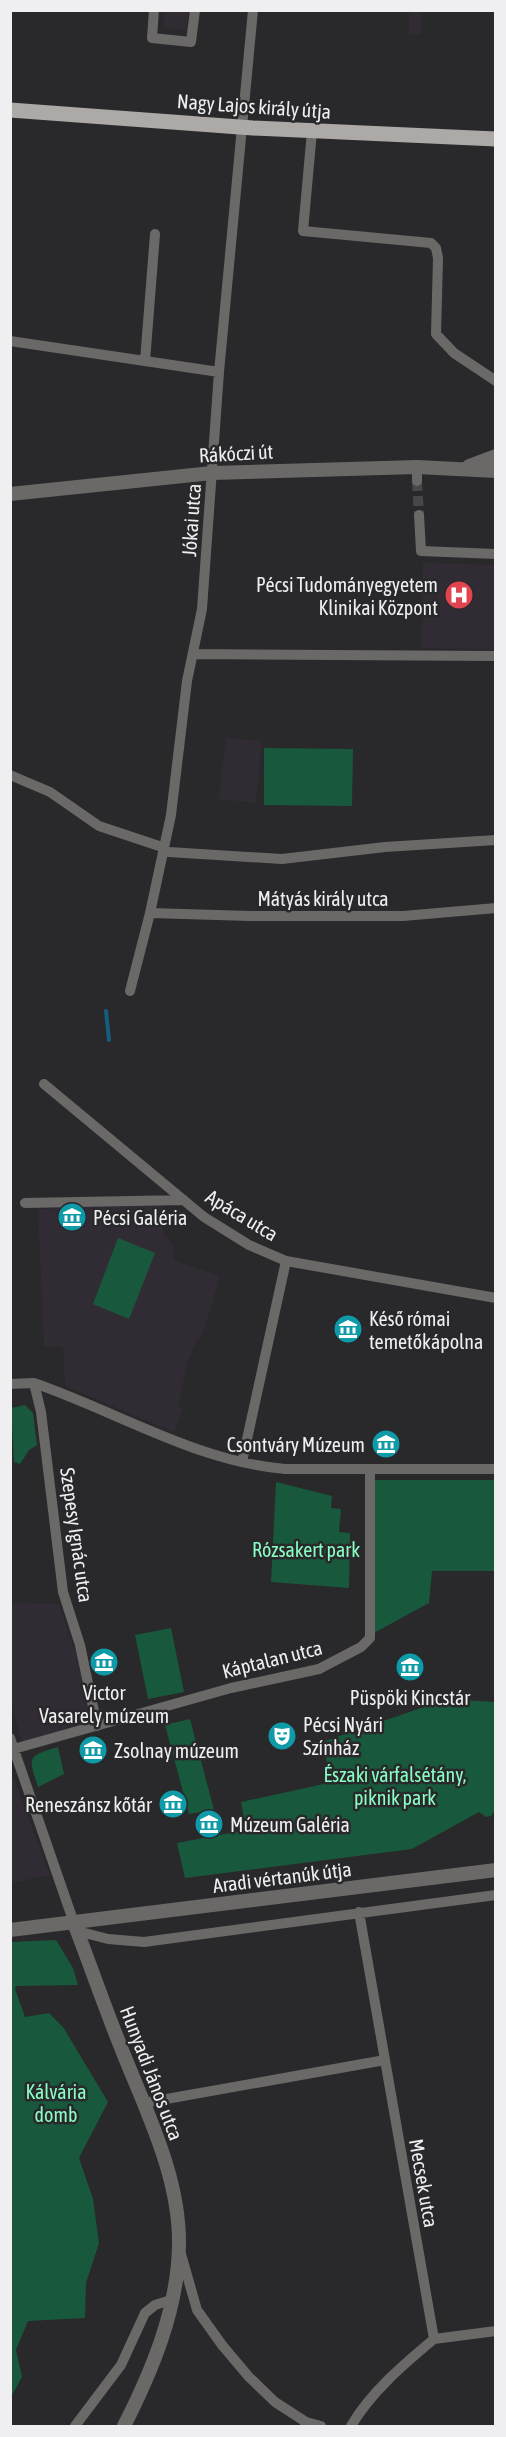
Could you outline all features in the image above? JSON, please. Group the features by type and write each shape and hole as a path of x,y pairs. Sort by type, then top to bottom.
{"main road":[{"name":"Nagy Lajos király útja","path":"10,110 312,131 495,140"}],"street":[{"path":"154,10 152,38 191,42 195,10"},
{"name":"Jókai utca","path":"130,992 164,847 202,609 219,372 253,10"},
{"path":"312,131 303,231 430,243 436,248 438,258 436,334 454,353 495,381"},
{"path":"145,361 155,234"},
{"path":"10,341 219,372"},
{"name":"Rákóczi út","path":"464,468 495,456"},
{"name":"Rákóczi út","path":"10,494 212,473 417,474 464,468 491,469"},
{"path":"419,514 422,551 495,554"},
{"path":"193,654 495,656"},
{"path":"10,775 50,792 99,826 164,847 169,852 282,859 385,847 495,840"},
{"name":"Mátyás király utca","path":"150,913 250,916 403,916 495,908"},
{"name":"Apáca utca","path":"45,1084 204,1217 249,1245 286,1261 495,1298"},
{"path":"25,1203 184,1200"},
{"path":"243,1462 286,1261"},
{"path":"10,1384 34,1383 206,1454 243,1462 285,1469 495,1469"},
{"name":"Szepesy Ignác utca","path":"34,1383 41,1412 63,1592 80,1645 97,1726"},
{"name":"Káptalan utca","path":"12,1745 97,1726 252,1682 319,1669 361,1647 370,1638 369,1470"},
{"name":"Hunyadi János utca","path":"12,1745 76,1927 158,2138 175,2202 179,2248 171,2300 159,2348 124,2427"},
{"name":"Aradi vértanúk útja","path":"10,1930 76,1927 495,1870"},
{"path":"76,1927 108,1939 144,1942 495,1895"},
{"name":"Mecsek utca","path":"359,1912 434,2339"},
{"path":"144,2103 385,2060"},
{"path":"179,2248 197,2310 222,2345 249,2377 275,2402 306,2424 321,2427"},
{"path":"75,2427 121,2365 145,2313 155,2305 171,2300"},
{"path":"351,2427 361,2409 434,2339 495,2331"}],"shaded area":[{"path":"164,11 189,11 187,30 163,28"},
{"path":"409,11 421,11 421,34 409,34"},
{"name":"Pécsi Tudományegyetem Klinikai Központ","path":"423,563 495,565 495,649 422,648"},
{"path":"226,738 262,741 256,803 219,799"},
{"path":"163,1204 161,1224 164,1234 173,1245 174,1261 220,1276 203,1333 195,1344 187,1365 178,1406 183,1408 174,1432 65,1386 63,1347 44,1346 38,1209"},
{"path":"10,1603 59,1604 73,1647 77,1646 89,1723 22,1742 11,1704"},
{"path":"10,1768 50,1875 11,1883 10,1883"}],"green space":[{"path":"264,748 353,749 352,806 264,805"},
{"path":"118,1238 155,1253 129,1319 93,1304"},
{"path":"25,1405 33,1413 37,1445 29,1450 20,1464 14,1462 11,1408"},
{"path":"372,1480 496,1480 495,1571 432,1571 429,1603 372,1634"},
{"name":"Rózsakert park","path":"276,1482 332,1496 331,1508 341,1509 339,1532 350,1533 349,1588 271,1582"},
{"path":"171,1628 184,1692 148,1699 135,1635"},
{"name":"Északi várfalsétány, piknik park","path":"459,1695 461,1700 495,1702 496,1808 491,1816 486,1817 479,1812 412,1849 185,1878 177,1843 246,1830 241,1802 328,1783 325,1741"},
{"path":"190,1719 214,1810 189,1814 165,1725"},
{"path":"58,1747 64,1774 38,1787 32,1764 33,1759 40,1753"},
{"name":"Kálvária domb","path":"56,1940 73,1968 78,1985 16,1986 15,1989 25,2017 49,2013 63,2027 108,2102 79,2158 93,2199 99,2243 86,2283 85,2318 28,2321 16,2350 22,2377 11,2397 11,1942"}],"waterway":[{"path":"106,1011 109,1040"}],"tunnel":[{"path":"417,481 419,515"}],"place":[{"name":"Pécsi Tudományegyetem Klinikai Központ","path":"459,595"},
{"name":"Pécsi Galéria","path":"72,1217"},
{"name":"Késő római temetőkápolna","path":"348,1329"},
{"name":"Csontváry Múzeum","path":"386,1444"},
{"name":"Victor Vasarely múzeum","path":"104,1662"},
{"name":"Püspöki Kincstár","path":"410,1667"},
{"name":"Pécsi Nyári Színház","path":"282,1736"},
{"name":"Zsolnay múzeum","path":"93,1750"},
{"name":"Reneszánsz kőtár","path":"173,1804"},
{"name":"Múzeum Galéria","path":"209,1824"}]}
